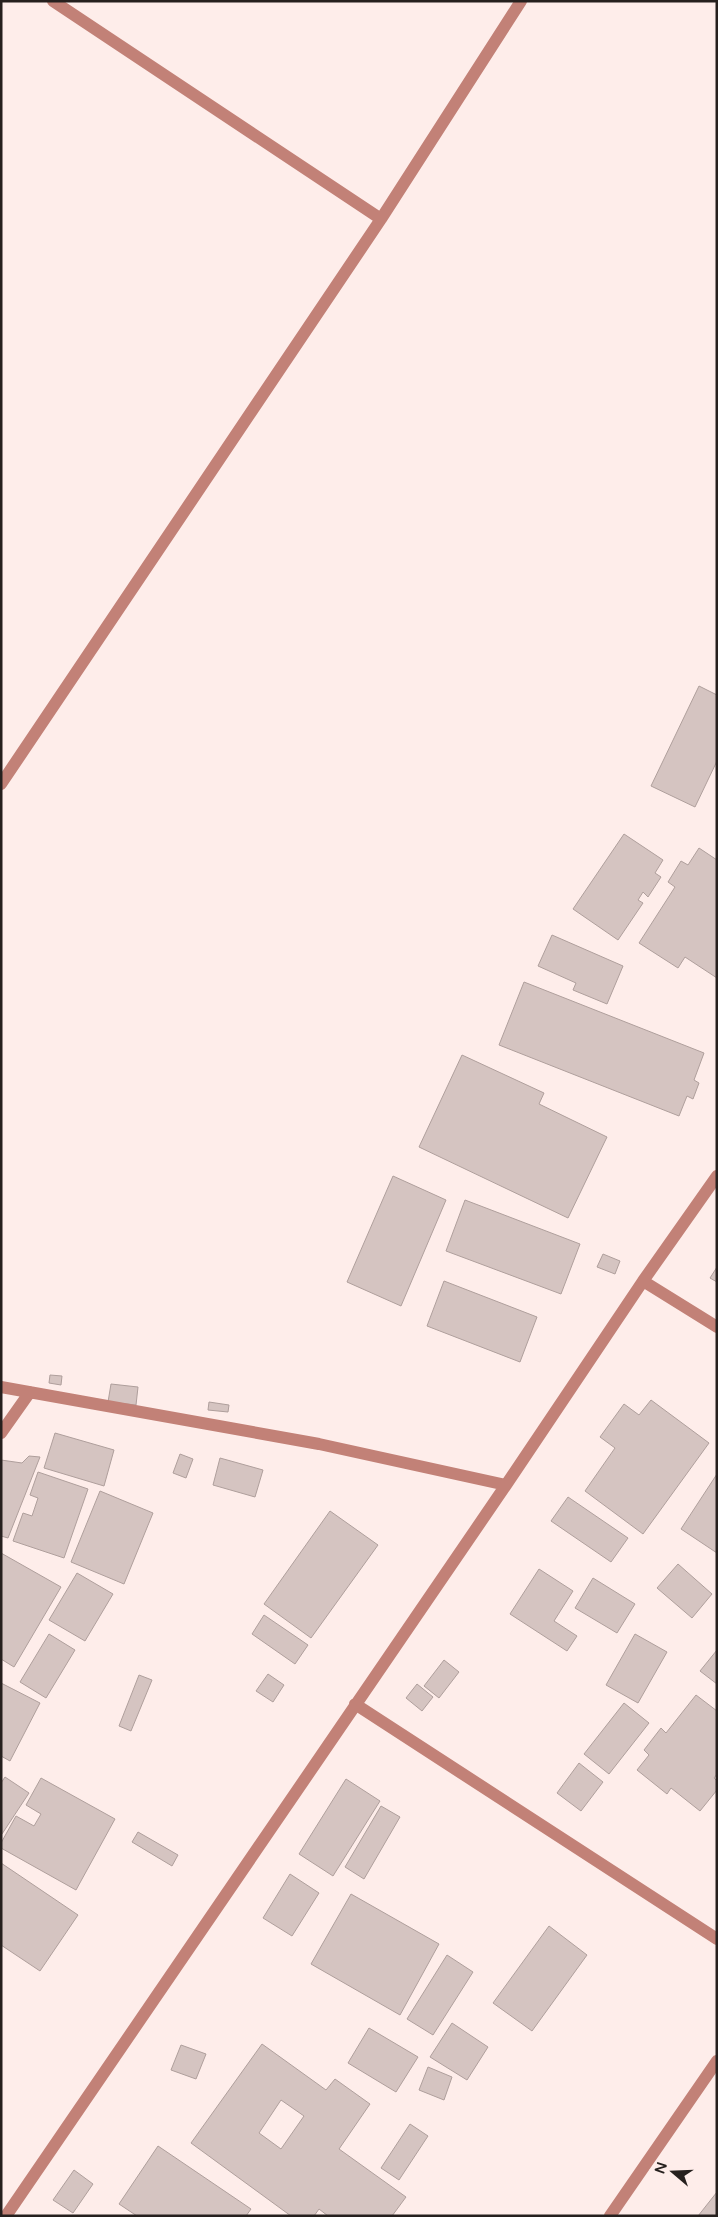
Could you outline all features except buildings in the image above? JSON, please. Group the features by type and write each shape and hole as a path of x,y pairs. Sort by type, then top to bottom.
{"street":[{"path":"53,1 380,218"},
{"path":"1,784 380,218 521,1"},
{"path":"6,2216 717,1176"},
{"path":"644,1281 717,1327"},
{"path":"1,1387 319,1444 506,1485"},
{"path":"1,1433 30,1392"},
{"path":"355,1704 717,1939"},
{"path":"610,2216 717,2062"}]}
